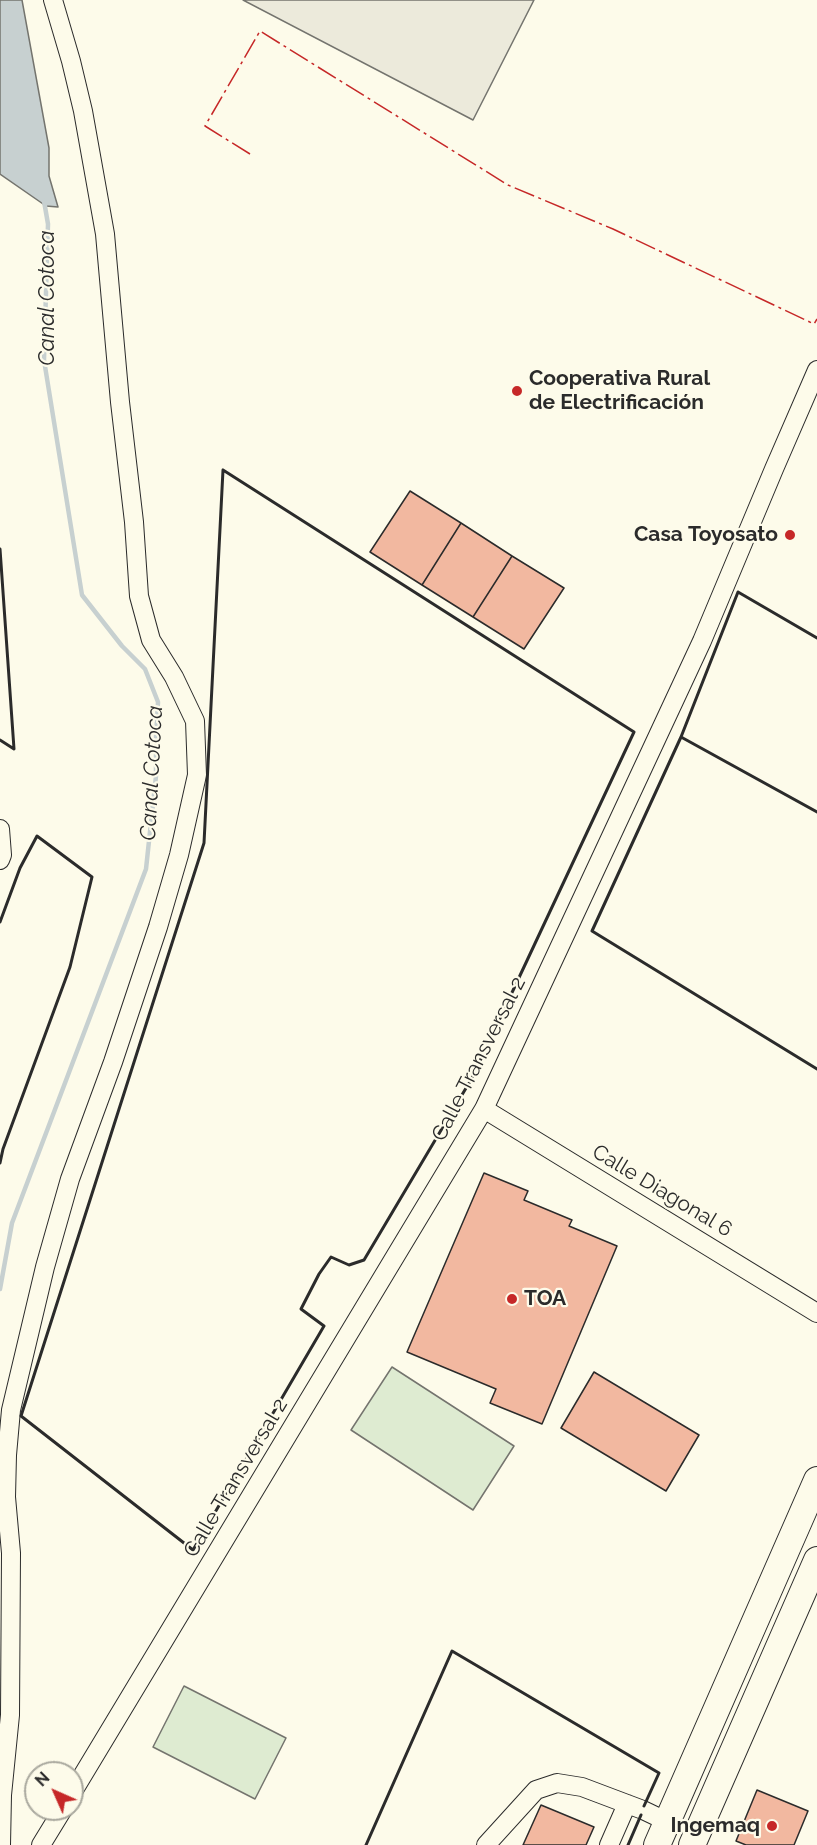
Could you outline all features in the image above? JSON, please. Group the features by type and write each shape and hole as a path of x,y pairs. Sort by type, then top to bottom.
{"highway":[{"path":"662,1833 817,1479"},
{"path":"692,1845 817,1560"}],"street":[{"path":"1,1845 2,1796 10,1704 10,1553 6,1497 10,1410 45,1267 70,1179 113,1062 158,927 179,855 197,775 195,721 174,677 151,640 139,596 134,522 120,402 105,234 80,101 53,0"},
{"name":"Calle Transversal 2","path":"84,1774 484,1109 702,641 817,370"},
{"path":"0,829 2,855 0,860"},
{"name":"Calle Diagonal 6","path":"484,1109 817,1312"},
{"path":"486,1845 536,1790 557,1783 582,1787 627,1804 662,1833"},
{"path":"609,1845 627,1804"},
{"path":"41,1845 56,1821"}],"green space":[{"path":"392,1367 514,1446 473,1510 351,1430"},
{"path":"184,1686 286,1738 255,1799 153,1747"}],"shaded area":[{"path":"0,0 22,0 49,148 49,176 58,207 46,206 0,174"},
{"path":"243,0 534,0 473,120"}],"building":[{"path":"410,491 461,523 422,585 370,552"},
{"path":"461,523 512,556 473,617 422,585"},
{"path":"512,556 564,588 524,649 473,617"},
{"name":"TOA","path":"484,1173 528,1191 524,1200 572,1220 569,1226 617,1246 542,1424 490,1403 496,1389 407,1352"},
{"path":"594,1372 699,1435 666,1491 561,1428"},
{"name":"Ingemaq","path":"757,1790 808,1811 794,1845 746,1845 736,1841"},
{"path":"541,1805 594,1827 586,1845 523,1845"}],"waterway":[{"name":"Canal Cotoca","path":"0,1289 12,1223 146,869 156,776 158,702 145,669 122,646 82,595 44,360 48,224 44,201"}],"wall":[{"path":"223,470 634,732 472,1078 364,1260 349,1265 331,1257 319,1274 301,1309 324,1326 193,1550 21,1416 204,843 223,470"},
{"path":"0,549 14,749 0,740"},
{"path":"683,738 681,737 738,592 817,638"},
{"path":"817,812 681,737 592,931 817,1069"},
{"path":"0,922 20,868 37,836 92,877 70,967 3,1149 0,1163"},
{"path":"366,1845 452,1651 659,1773 644,1806"},
{"path":"628,1845 641,1815"}],"power":[{"path":"250,154 205,126 260,31 508,185 613,229 814,324 817,319"}],"place":[{"name":"Cooperativa Rural de Electrificación","path":"517,391"},
{"name":"Casa Toyosato","path":"790,535"},
{"name":"TOA","path":"512,1299"},
{"name":"Ingemaq","path":"772,1826"}]}
